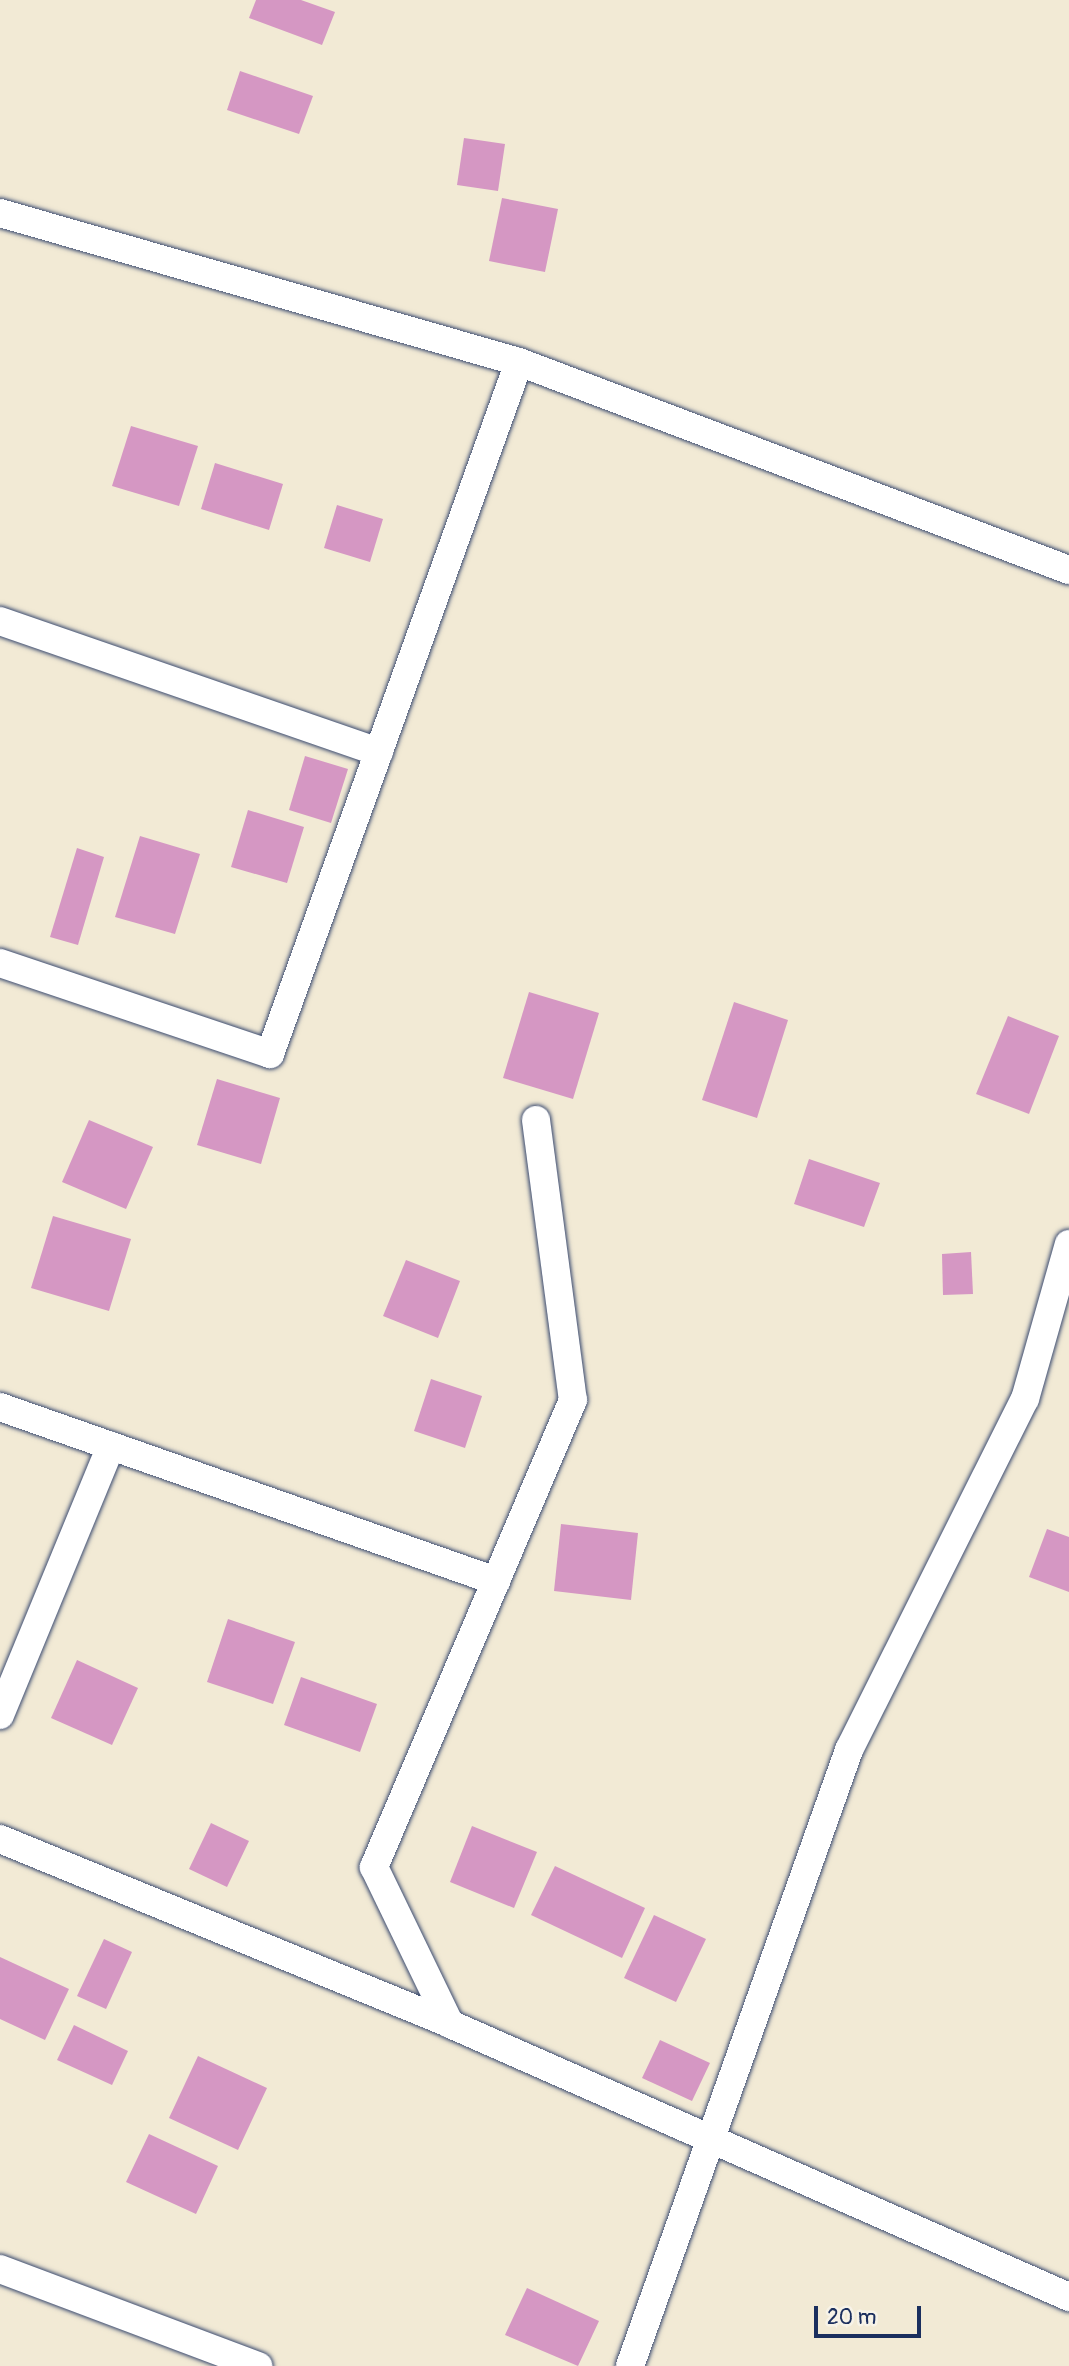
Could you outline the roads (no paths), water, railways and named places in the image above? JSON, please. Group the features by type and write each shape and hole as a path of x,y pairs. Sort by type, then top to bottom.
{"street":[{"path":"0,213 519,362 1069,570"},
{"path":"0,963 270,1055 519,362"},
{"path":"0,621 379,752"},
{"path":"450,2024 374,1867 573,1400 536,1119"},
{"path":"630,2366 714,2140 849,1750 1025,1399 1069,1244"},
{"path":"0,1407 496,1581"},
{"path":"0,1715 111,1446"},
{"path":"0,1839 450,2024 1069,2297"},
{"path":"0,2269 258,2366"}]}
